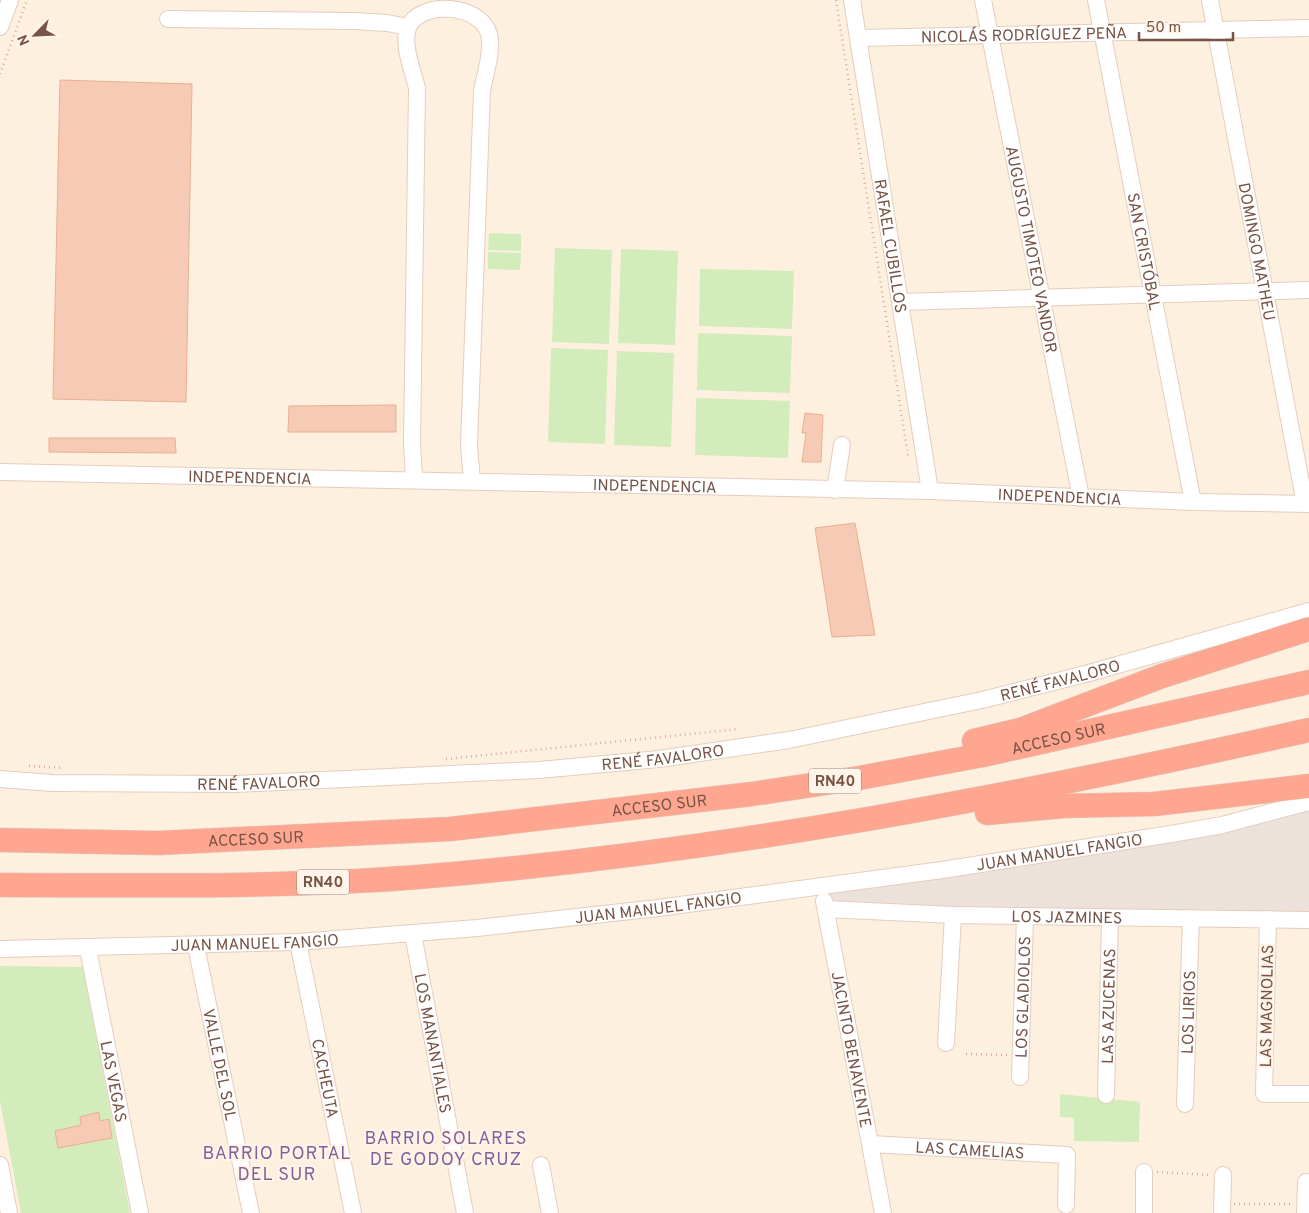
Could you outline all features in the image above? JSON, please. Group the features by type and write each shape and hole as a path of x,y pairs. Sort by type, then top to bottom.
{"highway":[{"path":"355,834 479,814 858,766 965,744 1020,730 1162,676 1309,629"},
{"name":"ACCESO SUR","path":"0,840 158,844 450,829 752,794 859,778 1107,729 1309,682"},
{"name":"RN40","path":"0,885 194,886 323,882 418,877 644,854 872,819 1117,773 1309,730"},
{"path":"644,854 721,855 1010,809 1154,804 1309,786"}],"street":[{"path":"0,27 10,0"},
{"name":"RAFAEL CUBILLOS","path":"852,0 930,492"},
{"name":"AUGUSTO TIMOTEO VANDOR","path":"983,0 1081,498"},
{"name":"SAN CRISTÓBAL","path":"1096,0 1193,502"},
{"name":"DOMINGO MATHEU","path":"1210,0 1307,504"},
{"path":"414,479 412,444 417,88 407,46 408,28 417,17 430,10 447,7 476,7 489,34 490,47 482,91 469,445 472,481"},
{"path":"168,19 354,21 387,23 408,28"},
{"name":"NICOLÁS RODRÍGUEZ PEÑA","path":"858,38 990,37 1309,28"},
{"path":"900,302 1309,290"},
{"path":"835,490 842,445"},
{"name":"INDEPENDENCIA","path":"0,472 414,479 1307,504"},
{"name":"RENÉ FAVALORO","path":"0,779 52,783 236,784 540,770 659,759 789,740 982,700 1089,673 1309,611"},
{"name":"JUAN MANUEL FANGIO","path":"0,949 88,949 298,942 413,934 640,910 822,887 1204,828 1309,802"},
{"name":"JACINTO BENAVENTE","path":"822,887 883,1213"},
{"name":"LOS JAZMINES","path":"826,909 1025,917 1309,920"},
{"path":"946,1043 953,915"},
{"name":"LOS GLADIOLOS","path":"1020,1077 1025,917"},
{"name":"LAS AZUCENAS","path":"1106,1095 1110,918"},
{"name":"LOS LIRIOS","path":"1185,1104 1191,918"},
{"name":"LAS MAGNOLIAS","path":"1268,919 1264,1094 1309,1094"},
{"name":"LOS MANANTIALES","path":"413,934 464,1213"},
{"name":"CACHEUTA","path":"298,942 353,1213"},
{"name":"VALLE DEL SOL","path":"196,946 251,1213"},
{"name":"LAS VEGAS","path":"88,949 140,1213"},
{"name":"LAS CAMELIAS","path":"871,1144 1067,1155 1066,1205"},
{"path":"0,1165 9,1213"},
{"path":"541,1165 550,1213"},
{"path":"1144,1172 1144,1213"},
{"path":"1222,1209 1223,1175"},
{"path":"1305,1208 1306,1182"}],"path":[{"path":"0,74 27,0"},
{"path":"836,0 908,456"},
{"path":"440,759 739,729"},
{"path":"20,765 69,768"},
{"path":"966,1054 1021,1055"},
{"path":"1144,1172 1223,1175"},
{"path":"1222,1209 1305,1208"}],"shaded area":[{"path":"1309,802 1309,920 826,909 822,887"}],"green space":[{"path":"489,233 521,234 521,251 488,250"},
{"path":"555,248 612,250 609,344 552,342"},
{"path":"621,249 678,251 675,345 618,343"},
{"path":"488,252 521,253 520,270 488,269"},
{"path":"700,269 794,271 792,329 699,326"},
{"path":"698,333 792,336 790,393 697,390"},
{"path":"551,348 608,350 605,444 548,442"},
{"path":"617,351 674,353 671,447 614,445"},
{"path":"696,398 790,401 788,458 695,455"},
{"path":"0,966 83,967 130,1213 21,1213 0,1101"},
{"path":"1060,1094 1140,1102 1139,1142 1074,1141 1074,1118 1060,1117"}],"building":[{"path":"60,80 192,84 186,402 53,399"},
{"path":"396,405 396,432 288,432 289,406"},
{"path":"805,413 823,415 821,462 802,462 806,433 802,433"},
{"path":"49,438 175,438 176,453 49,452"},
{"path":"855,523 875,635 832,637 815,528"},
{"path":"99,1112 100,1121 109,1119 112,1138 58,1148 55,1131 81,1125 80,1117"}],"district":[{"name":"BARRIO SOLARES DE GODOY CRUZ","path":"446,1148"},
{"name":"BARRIO PORTAL DEL SUR","path":"277,1163"}]}
